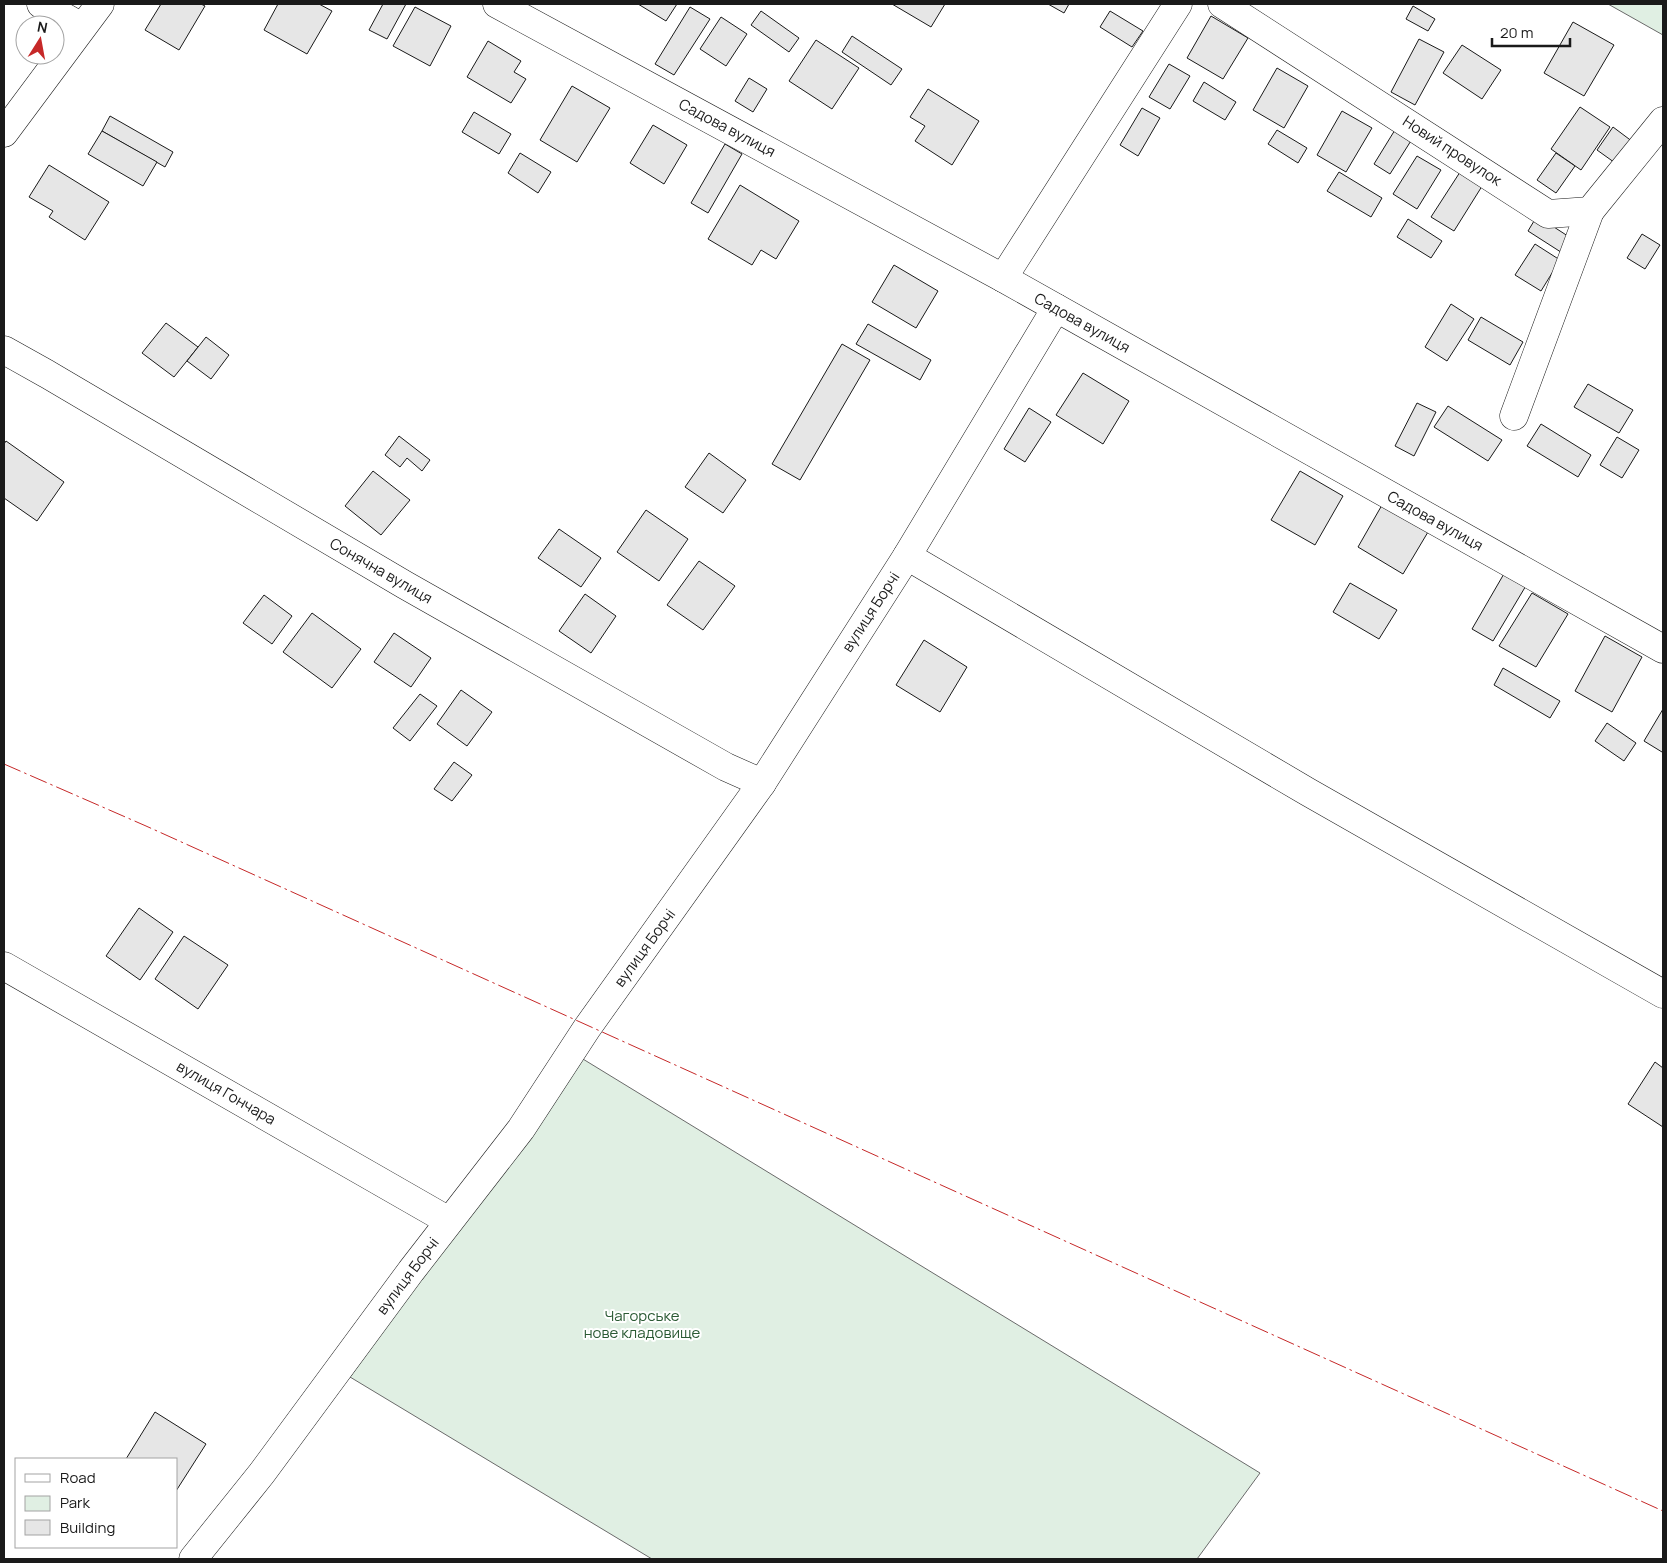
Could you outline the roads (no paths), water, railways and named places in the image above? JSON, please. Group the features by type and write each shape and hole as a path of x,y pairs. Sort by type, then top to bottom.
{"street":[{"path":"40,4 82,27"},
{"path":"4,134 100,4"},
{"name":"Садова вулиця","path":"497,4 1003,278 1663,650"},
{"path":"1003,278 1178,4"},
{"name":"Новий провулок","path":"1222,4 1548,214 1590,211"},
{"path":"1514,416 1590,211 1663,121"},
{"name":"вулиця Борчі","path":"193,1559 262,1473 449,1221 521,1128 587,1028 762,783 907,556 1056,308"},
{"name":"Сонячна вулиця","path":"4,350 414,590 726,767 762,783"},
{"path":"907,556 1316,797 1663,994"},
{"name":"вулиця Гончара","path":"4,966 449,1221"}],"park label":[{"name":"Чагорське нове кладовище","path":"642,1324"}]}
